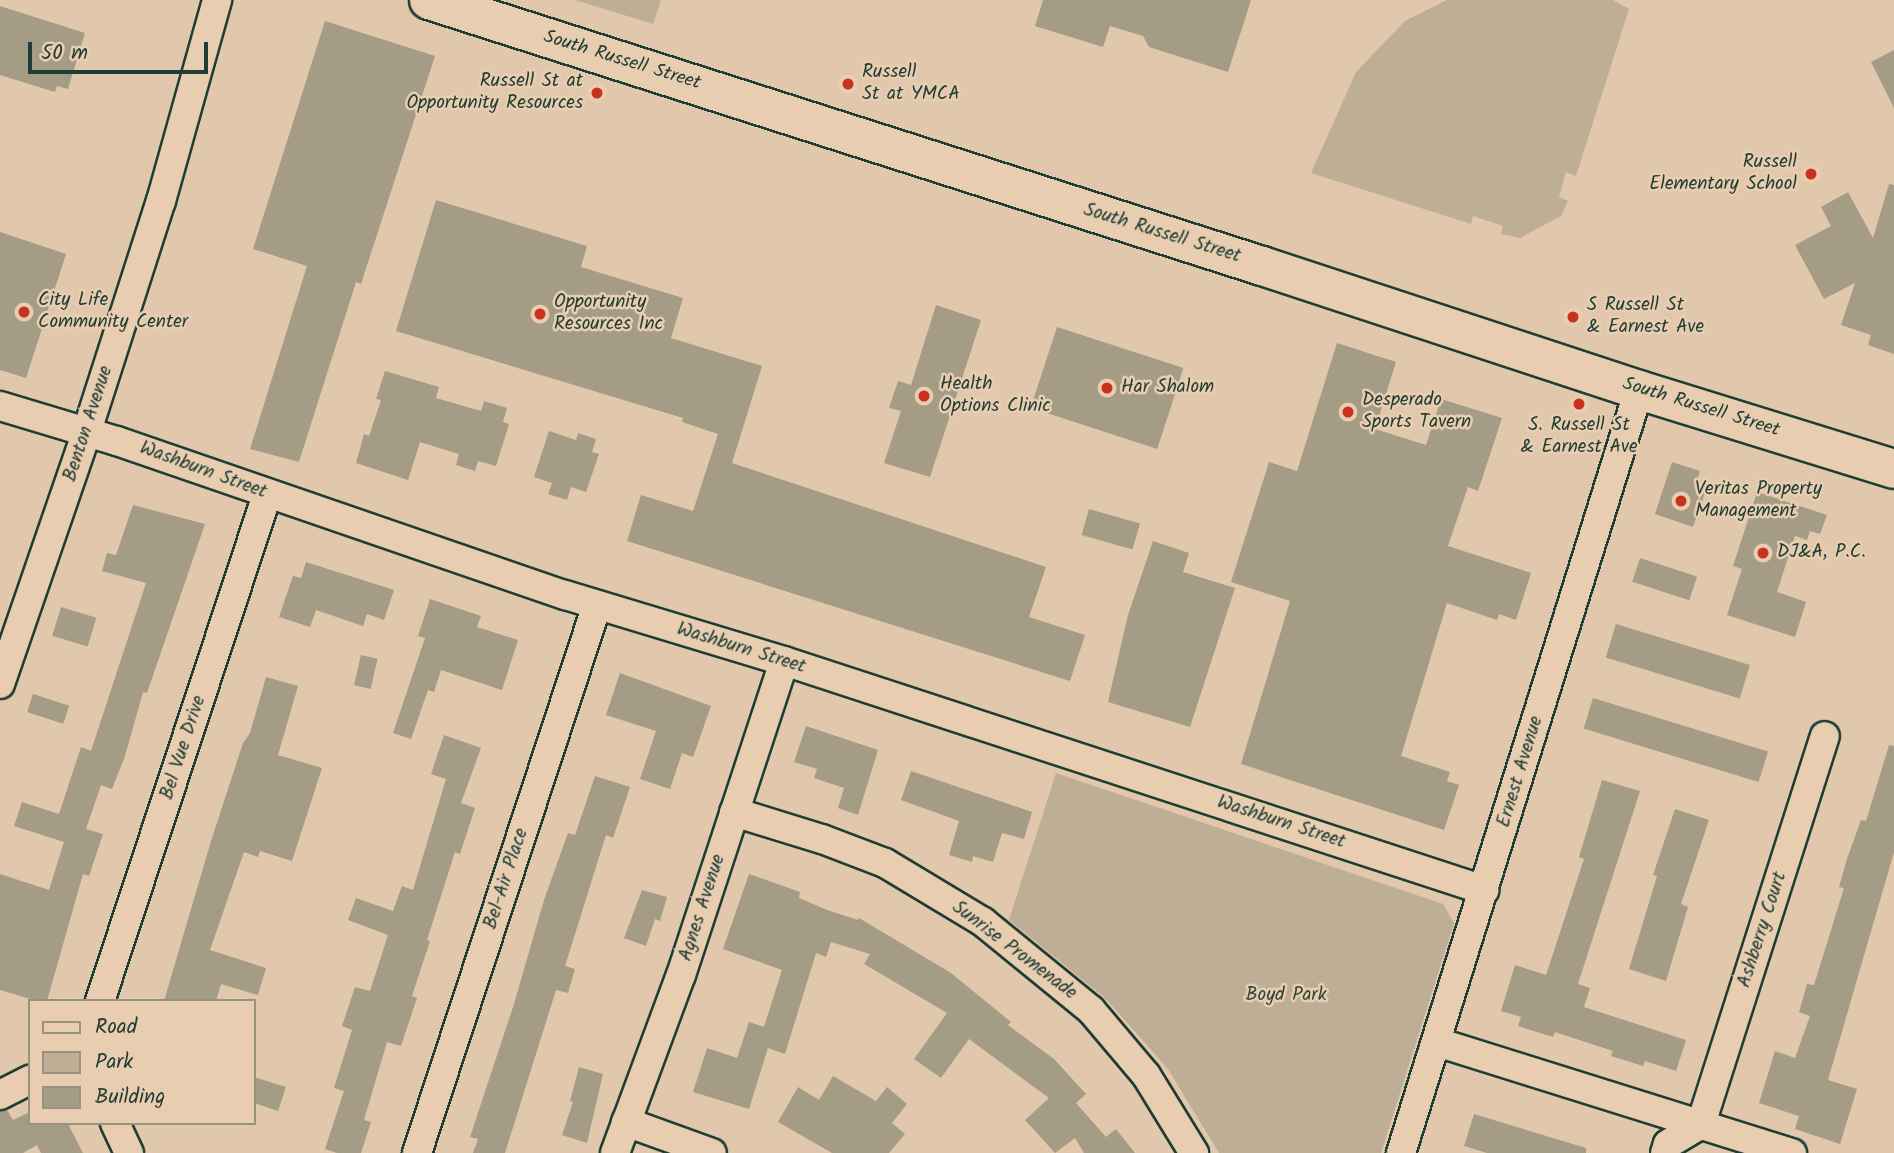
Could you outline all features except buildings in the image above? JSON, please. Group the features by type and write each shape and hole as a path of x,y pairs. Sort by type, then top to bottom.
{"main road":[{"name":"South Russell Street","path":"429,0 1262,266 1639,390 1894,469"}],"street":[{"name":"Benton Avenue","path":"0,684 87,431 161,201 217,0"},
{"name":"Ernest Avenue","path":"1401,1153 1639,390"},
{"name":"Washburn Street","path":"0,405 87,431 267,495 597,605 784,661 1484,890"},
{"name":"Bel Vue Drive","path":"101,999 267,495"},
{"name":"Bel-Air Place","path":"417,1153 597,605"},
{"name":"Agnes Avenue","path":"615,1153 681,975 784,661"},
{"name":"Ashberry Court","path":"1702,1124 1825,736"},
{"name":"Sunrise Promenade","path":"734,812 822,839 885,863 984,922 1091,1010 1146,1075 1194,1153"},
{"path":"1437,1042 1793,1153"},
{"path":"0,1095 28,1081"},
{"path":"626,1122 712,1153"},
{"path":"1665,1153 1668,1144 1702,1124"},
{"path":"116,1125 129,1153"}],"green space":[{"path":"575,0 661,0 653,24"},
{"path":"1447,0 1613,0 1629,9 1576,176 1566,172 1559,197 1568,201 1561,216 1520,238 1501,234 1503,226 1473,216 1471,224 1311,173 1356,72 1405,21"},
{"name":"Boyd Park","path":"1056,773 1443,904 1454,923 1381,1153 1219,1153 1168,1069 1105,998 1009,920"}],"place":[{"name":"Russell St at YMCA","path":"848,84"},
{"name":"Russell St at Opportunity Resources","path":"597,93"},
{"name":"Russell Elementary School","path":"1811,174"},
{"name":"City Life Community Center","path":"24,312"},
{"name":"Opportunity Resources Inc","path":"540,314"},
{"name":"S Russell St & Earnest Ave","path":"1573,317"},
{"name":"Har Shalom","path":"1107,388"},
{"name":"Health Options Clinic","path":"924,396"},
{"name":"S. Russell St & Earnest Ave","path":"1579,404"},
{"name":"Desperado Sports Tavern","path":"1348,412"},
{"name":"Veritas Property Management","path":"1681,501"},
{"name":"DJ&A, P.C.","path":"1763,553"}]}
